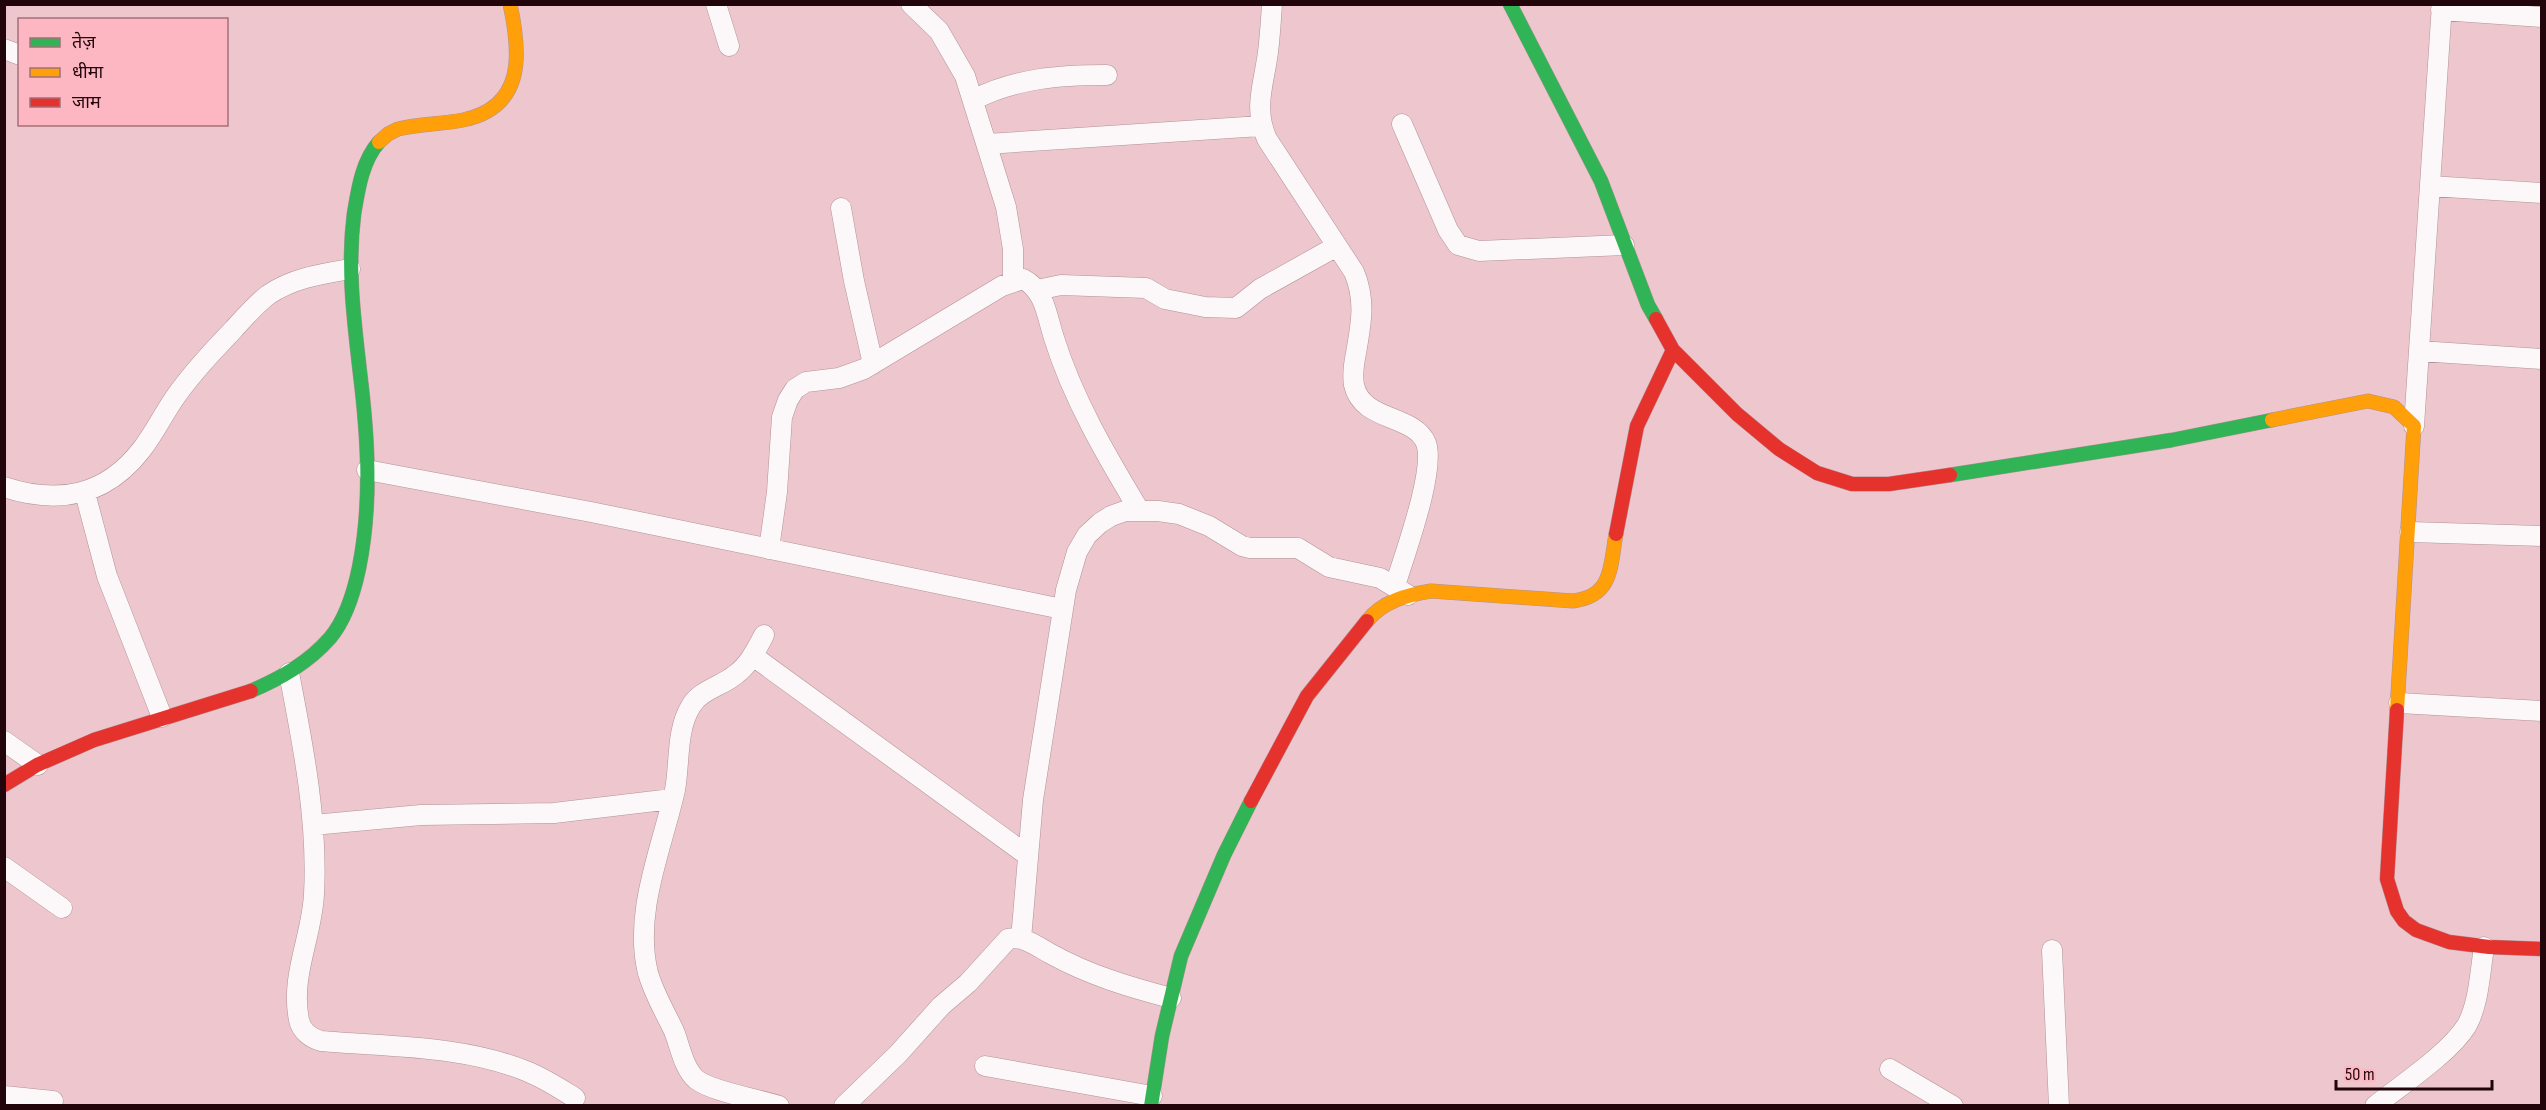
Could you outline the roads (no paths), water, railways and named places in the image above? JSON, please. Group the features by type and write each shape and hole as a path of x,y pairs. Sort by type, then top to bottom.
{"street":[{"path":"4,785 22,772 38,765 162,717 270,684 316,653 331,637 345,615 365,547 367,470 350,269 351,237 366,165 376,145 386,135 403,128 476,117 489,112 502,102 512,88 516,73 517,50 510,4"},
{"path":"716,4 729,46"},
{"path":"911,4 939,31 953,52 974,99 1010,227 1013,282"},
{"path":"985,1066 1152,1101 1181,956 1224,855 1263,774 1307,696 1370,617 1401,590 1424,482 1428,454 1426,444 1414,429 1372,409 1359,398 1353,370 1362,297 1354,272 1267,139 1261,126 1259,97 1268,53 1272,4"},
{"path":"1510,4 1601,181 1648,305 1673,350 1737,414 1779,449 1817,473 1852,484 1889,484 2172,440 2368,401 2388,403 2402,411 2415,426"},
{"path":"2541,17 2441,7 2387,879 2392,902 2405,922 2431,938 2484,947 2541,949"},
{"path":"974,99 992,90 1019,82 1065,75 1107,75"},
{"path":"1402,124 1448,230 1458,245 1479,251 1624,245"},
{"path":"987,144 1261,126"},
{"path":"2430,186 2541,194"},
{"path":"841,208 854,281 873,364"},
{"path":"1037,290 1061,285 1146,288 1165,299 1205,307 1236,308 1260,290 1337,246"},
{"path":"4,486 47,496 85,493 110,480 141,451 185,385 266,296 300,279 350,269"},
{"path":"769,549 777,492 782,417 795,389 806,382 839,378 873,364 1002,286 1023,279 1033,284 1041,296 1059,354 1082,409 1139,510"},
{"path":"1021,939 1027,855 1062,609 1071,569 1087,535 1111,516 1139,510 1158,511 1195,520 1250,548 1298,548 1329,567 1380,578 1401,590 1573,601 1589,600 1600,593 1607,580 1637,426 1673,350"},
{"path":"2419,351 2541,359"},
{"path":"367,470 591,512 1062,609"},
{"path":"85,493 106,576 162,717"},
{"path":"2410,532 2541,536"},
{"path":"764,635 753,656 736,675 701,695 692,704 684,723 672,799 645,918 645,952 656,995 687,1066 698,1081 780,1106"},
{"path":"753,656 1027,855"},
{"path":"289,673 313,825 314,898 298,984 298,1011 304,1031 312,1038 321,1041 444,1051 497,1061 537,1076 575,1098"},
{"path":"2399,703 2541,711"},
{"path":"4,741 38,765"},
{"path":"313,825 421,815 563,812 672,799"},
{"path":"4,867 62,908"},
{"path":"844,1106 898,1054 942,1006 979,972 1008,939 1021,939 1076,968 1108,980 1171,998"},
{"path":"2375,1106 2436,1057 2457,1038 2467,1024 2475,1002 2484,947"},
{"path":"2052,950 2059,1106"},
{"path":"1890,1070 1953,1106"},
{"path":"4,1096 53,1101"}]}
